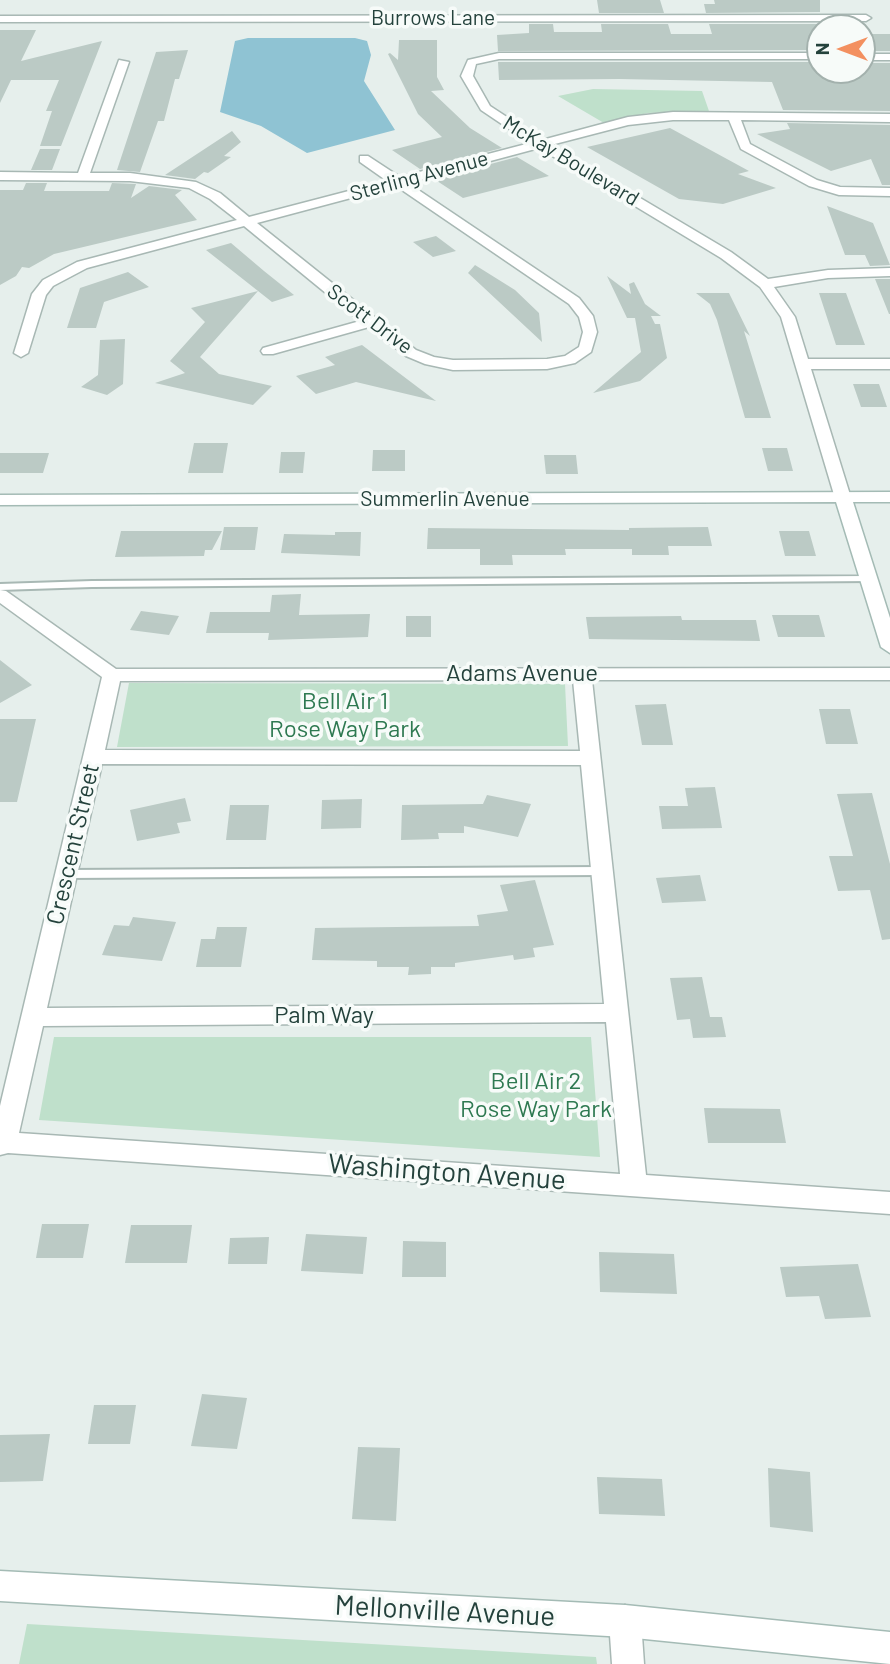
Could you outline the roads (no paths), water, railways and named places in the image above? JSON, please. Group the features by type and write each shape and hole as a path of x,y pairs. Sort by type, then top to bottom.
{"street":[{"name":"Burrows Lane","path":"0,19 330,14 806,17"},
{"name":"McKay Boulevard","path":"806,56 499,57 472,62 467,76 485,108 500,120 726,255 765,284 788,317 890,648"},
{"path":"83,176 123,62"},
{"path":"733,115 745,146 813,183 839,191 890,192"},
{"name":"Sterling Avenue","path":"21,353 39,294 48,283 82,265 651,117 800,115 890,118"},
{"name":"Scott Drive","path":"0,176 163,179 192,186 215,196 411,353 430,361 453,365 516,366 570,360 586,349 590,332 586,316 574,300 364,159"},
{"path":"765,284 828,274 890,272"},
{"path":"268,351 371,322"},
{"path":"801,364 890,364"},
{"name":"Summerlin Avenue","path":"0,500 890,498"},
{"path":"0,595 112,675"},
{"path":"582,673 634,1185"},
{"name":"Adams Avenue","path":"112,675 890,674"},
{"name":"Crescent Street","path":"2,1144 112,675"},
{"path":"93,757 590,758"},
{"name":"Palm Way","path":"32,1017 617,1013"},
{"name":"Washington Avenue","path":"2,1144 890,1203"},
{"name":"Mellonville Avenue","path":"0,1586 625,1621 890,1648"},
{"path":"625,1621 628,1664"}],"lane":[{"path":"0,587 868,579"},
{"path":"65,874 601,871"}],"water":[{"path":"248,38 355,38 367,41 371,55 364,81 395,130 307,153 261,126 220,112 235,41"}],"park label":[{"name":"Bell Air 1 Rose Way Park","path":"345,715"},
{"name":"Bell Air 2 Rose Way Park","path":"536,1095"}]}
